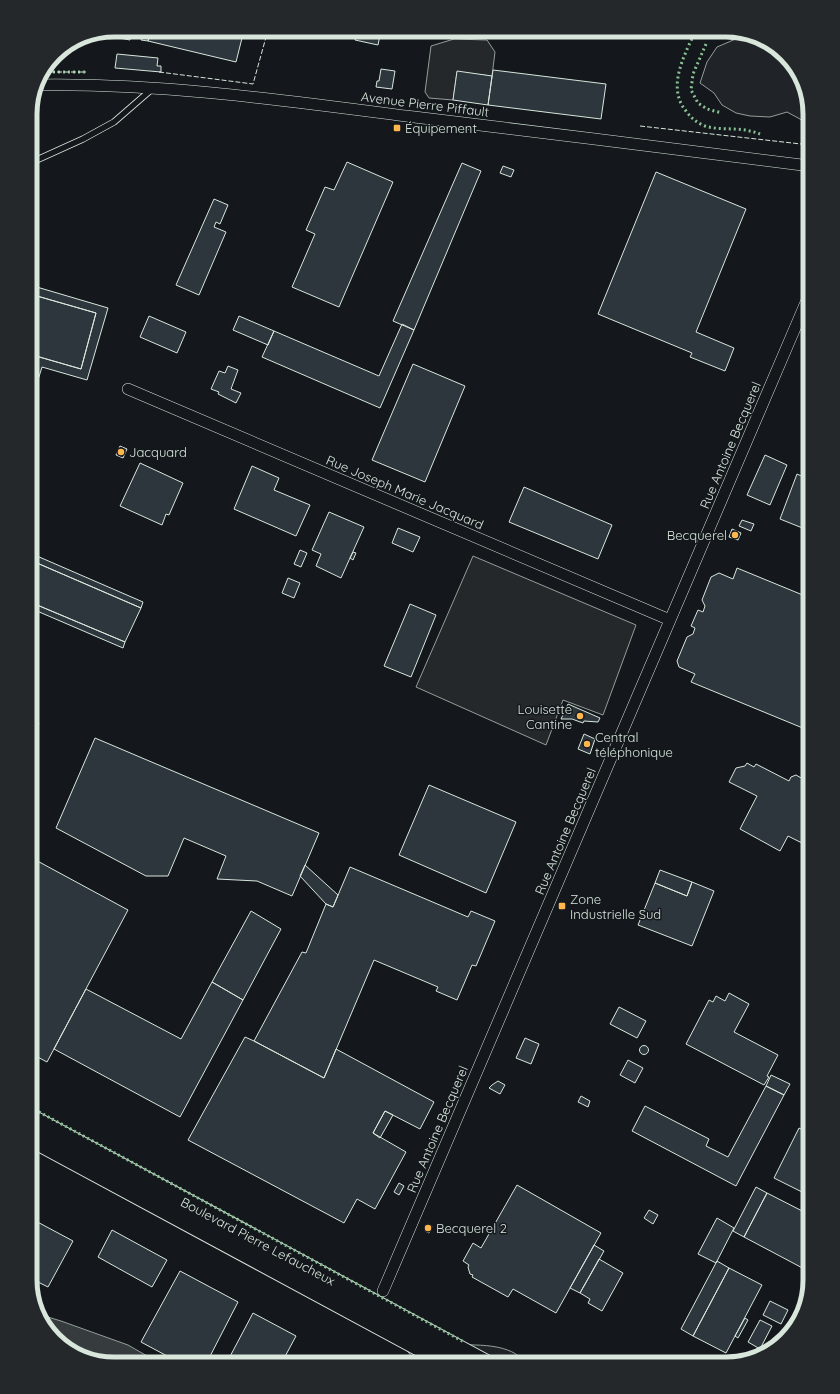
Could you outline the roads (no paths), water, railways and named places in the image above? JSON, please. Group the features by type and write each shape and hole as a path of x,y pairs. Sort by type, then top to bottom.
{"main road":[{"name":"Boulevard Pierre Lefaucheux","path":"37,1122 473,1357"},
{"name":"Boulevard Pierre Lefaucheux","path":"37,1141 438,1357"}],"street":[{"name":"Avenue Pierre Piffault","path":"43,85 82,84 154,88 302,102 803,165"},
{"name":"Rue Antoine Becquerel","path":"382,1291 803,309"},
{"name":"Rue Joseph Marie Jacquard","path":"128,389 670,620"}],"lane":[{"path":"37,160 83,139 114,122 154,88"}],"place":[{"name":"Équipement","path":"397,128"},
{"name":"Jacquard","path":"121,452"},
{"name":"Becquerel","path":"735,535"},
{"name":"Louisette Cantine","path":"580,716"},
{"name":"Central téléphonique","path":"587,744"},
{"name":"Zone Industrielle Sud","path":"562,906"},
{"name":"Becquerel 2","path":"428,1228"}]}
